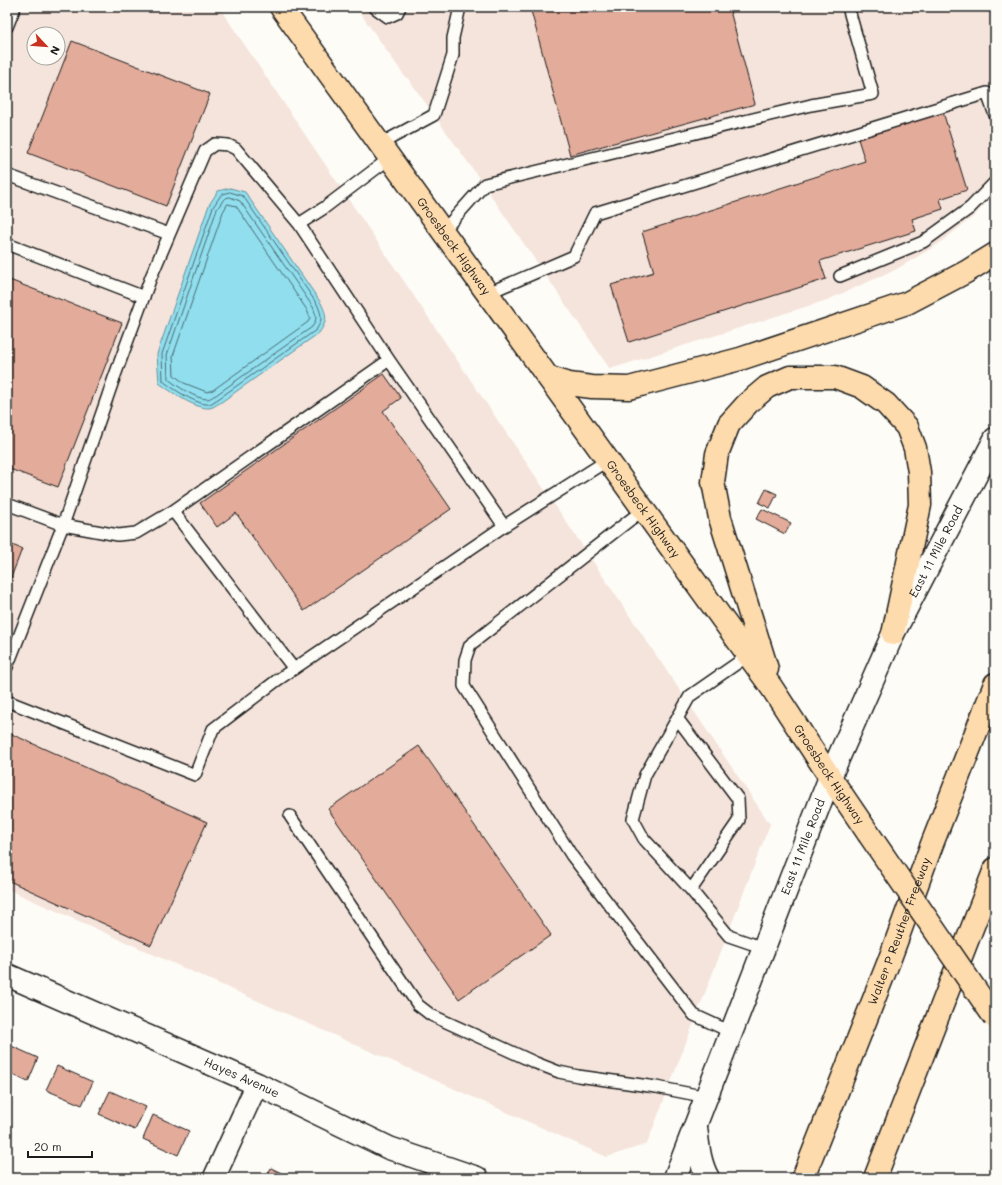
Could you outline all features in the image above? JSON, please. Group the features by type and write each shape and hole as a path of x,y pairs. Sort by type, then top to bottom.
{"main road":[{"name":"Groesbeck Highway","path":"285,9 385,151 749,655 830,777 995,1018"},
{"path":"550,378 569,384 592,387 629,388 740,359 907,303 966,272 995,254"},
{"path":"772,688 720,518 713,482 717,454 729,424 748,403 767,387 790,377 835,377 862,387 886,404 907,428 916,454 919,472 920,505 894,634"},
{"name":"East 11 Mile Road","path":"675,1178 830,777 894,634 995,439"},
{"name":"Walter P Reuther Freeway","path":"803,1178 884,975 932,844 995,684"},
{"path":"875,1178 995,869"},
{"name":"Hayes Avenue","path":"7,975 257,1084 389,1148 477,1178"},
{"path":"696,1126 699,1152 704,1172 708,1178"}],"street":[{"path":"214,1178 257,1084"}],"lane":[{"path":"7,27 15,7"},
{"path":"374,7 388,18 397,13 400,7"},
{"path":"299,224 324,208 385,151 434,115 453,55 453,38 460,7"},
{"path":"443,231 485,184 811,105 873,94 848,7"},
{"path":"488,293 574,256 595,213 987,93 995,115"},
{"path":"7,667 63,525 144,297 169,234 205,151 215,144 228,145 236,149 299,224 389,360 504,526"},
{"path":"7,175 169,234"},
{"path":"840,276 923,242 970,208 995,182"},
{"path":"7,244 144,297"},
{"path":"7,504 63,525 118,535 136,534 173,511 389,360"},
{"path":"7,701 195,775 213,729 294,669 504,526 608,460"},
{"path":"644,509 470,645 465,660 464,686 572,856 694,1015 731,1032"},
{"path":"173,511 294,669"},
{"path":"749,655 690,696 645,775 633,819 644,839 691,890 729,936 764,948"},
{"path":"677,718 738,798 739,820 691,890"},
{"path":"290,816 418,1005 431,1015 559,1072 707,1096"}],"shaded area":[{"path":"7,7 219,7 770,824 647,1144 607,1157 7,889"},
{"path":"356,7 995,7 995,193 974,216 937,245 895,270 827,300 610,369 472,168"}],"water":[{"path":"230,188 245,192 321,303 326,318 319,333 220,403 210,408 203,408 190,403 159,383 157,354 209,205 218,191"}],"building":[{"path":"530,7 729,7 755,104 570,155"},
{"path":"72,41 210,94 166,206 28,153 62,66 66,66 66,56"},
{"path":"943,112 967,190 940,199 943,209 912,219 916,231 820,261 826,279 629,342 611,285 654,272 642,232 865,161 858,139"},
{"path":"7,279 122,323 58,487 7,468"},
{"path":"384,374 401,398 383,411 451,509 304,611 236,513 217,527 200,503"},
{"path":"766,489 777,494 770,508 759,503"},
{"path":"762,509 791,523 785,534 756,519"},
{"path":"7,543 22,549 7,588"},
{"path":"7,732 207,822 151,945 7,880"},
{"path":"419,746 551,935 459,999 328,809"},
{"path":"7,1044 38,1058 28,1082 7,1072"},
{"path":"57,1066 93,1082 82,1105 46,1090"},
{"path":"110,1091 146,1107 135,1130 99,1114"},
{"path":"153,1115 189,1131 178,1155 143,1139"},
{"path":"271,1168 292,1178 266,1178"}]}
